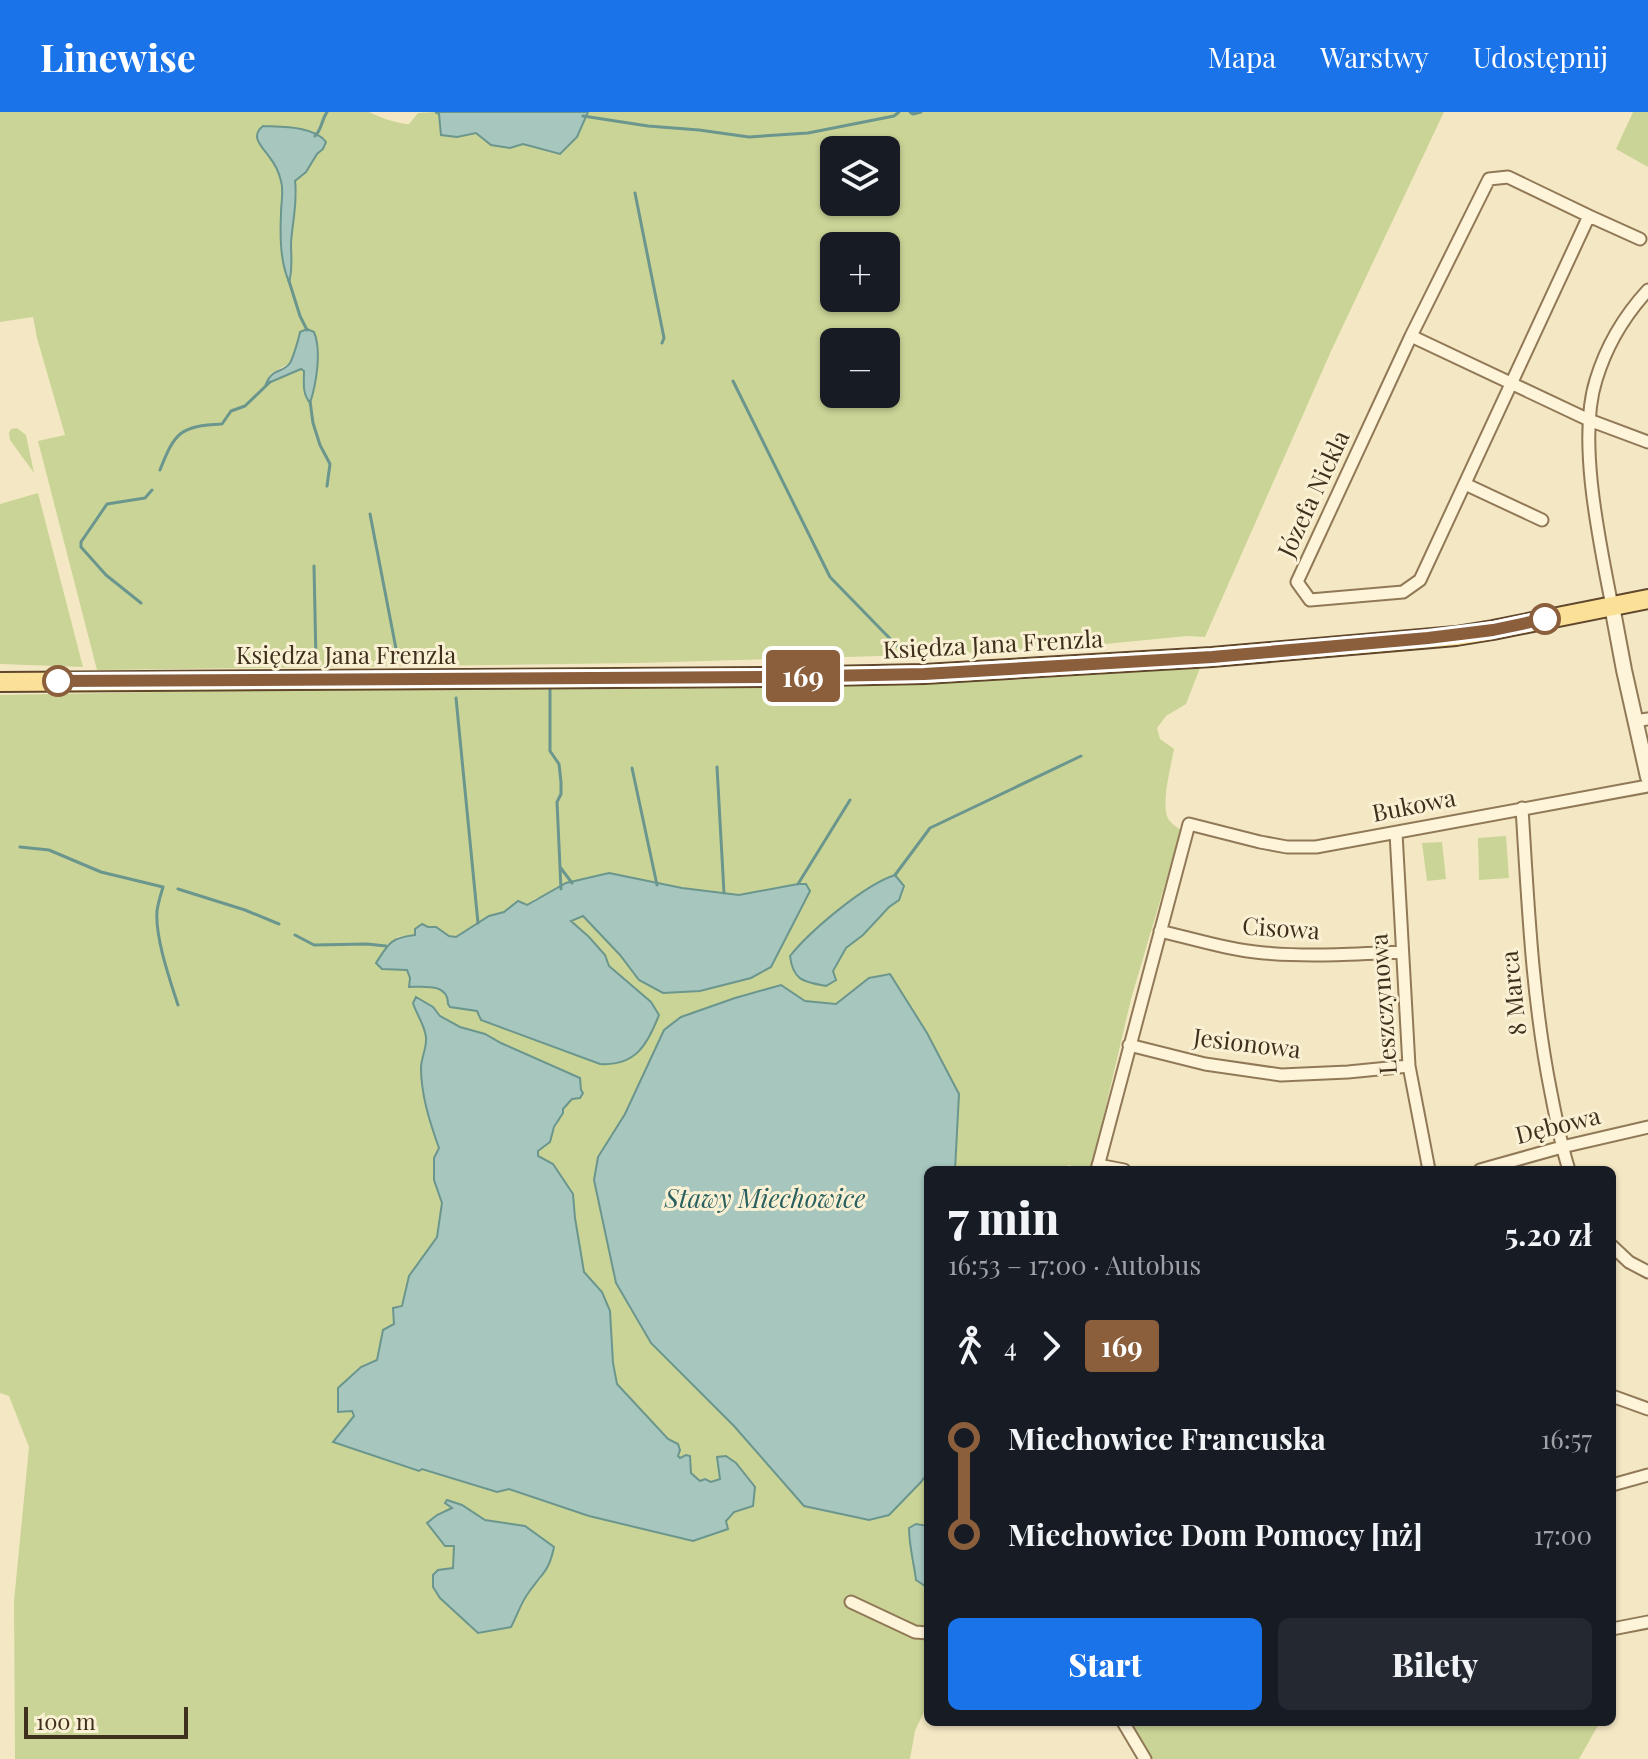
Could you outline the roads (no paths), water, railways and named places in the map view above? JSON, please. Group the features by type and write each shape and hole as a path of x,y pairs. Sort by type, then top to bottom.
{"main road":[{"name":"Księdza Jana Frenzla","path":"0,682 773,677 983,671 1212,657 1456,636 1648,599"}],"street":[{"name":"Józefa Nickla","path":"1589,216 1420,580 1403,592 1310,600 1297,582 1411,336 1489,179 1508,177 1640,239"},
{"path":"1648,290 1629,310 1610,345 1595,381 1589,420 1592,486 1612,606 1642,720 1648,777"},
{"path":"1411,336 1647,444"},
{"path":"1465,484 1542,520"},
{"name":"Bukowa","path":"1160,931 1189,824 1287,847 1316,847 1648,786"},
{"name":"8 Marca","path":"1522,808 1538,1016 1544,1059 1568,1166"},
{"name":"Leszczynowa","path":"1396,833 1409,1066 1428,1166"},
{"path":"1098,1166 1160,931"},
{"name":"Cisowa","path":"1160,931 1263,953 1401,952"},
{"name":"Jesionowa","path":"1129,1045 1205,1064 1281,1075 1409,1066"},
{"name":"Dębowa","path":"1494,1166 1648,1127"},
{"path":"1616,1250 1629,1262 1648,1272"},
{"path":"1616,1397 1648,1409"},
{"path":"1616,1484 1648,1475"},
{"path":"851,1602 915,1632 924,1633"},
{"path":"1616,1628 1648,1622"},
{"path":"1125,1726 1145,1759"}],"water":[{"path":"435,112 588,112 577,137 560,154 523,144 510,148 491,145 476,133 457,137 441,135 439,114"},
{"path":"263,126 306,130 326,142 306,172 295,181 289,282 281,248 282,185 275,166 257,138"},
{"path":"307,329 314,332 318,349 310,403 301,369 266,384 272,375 290,363 300,332"},
{"path":"609,873 682,888 739,895 798,884 806,884 810,891 771,967 751,978 700,991 663,993 639,980 583,916 571,921 605,955 609,966 651,1002 659,1015 650,1036 638,1052 631,1058 612,1064 600,1064 481,1020 477,1011 450,1007 440,989 409,987 407,970 382,969 376,963 391,943 415,935 415,929 422,924 456,937 489,916 504,912 518,901 527,905 566,883"},
{"path":"895,875 904,886 899,900 846,948 833,971 836,980 826,986 801,979 794,971 790,956 799,946 853,898"},
{"name":"Stawy Miechowice","path":"890,974 927,1033 959,1094 955,1166 924,1166 924,1478 889,1515 869,1520 804,1506 734,1426 651,1343 616,1283 594,1180 598,1157 625,1114 664,1030 681,1017 781,985 805,1001 836,1004 869,978"},
{"path":"416,997 460,1027 485,1034 580,1078 583,1093 563,1109 550,1142 538,1151 538,1156 553,1164 573,1194 584,1272 602,1292 610,1311 617,1384 668,1439 678,1444 680,1458 690,1456 691,1473 700,1481 720,1479 717,1457 726,1456 736,1463 755,1487 753,1506 734,1512 726,1521 728,1529 693,1541 589,1516 509,1489 497,1492 422,1469 419,1471 333,1442 354,1416 352,1411 338,1412 338,1388 361,1367 377,1360 383,1330 394,1324 393,1308 402,1306 409,1276 437,1237 442,1203 434,1180 434,1158 439,1148 423,1088 421,1068 426,1037 413,1003"},
{"path":"447,1500 462,1505 485,1520 525,1526 554,1547 547,1567 526,1596 511,1627 478,1633 440,1598 433,1587 433,1575 438,1570 453,1568 454,1546 445,1546 427,1523 452,1508 445,1503"},
{"path":"916,1524 924,1525 924,1585 916,1580 909,1528"}],"waterway":[{"path":"315,136 327,112"},
{"path":"583,116 749,137 808,133 894,116 899,112"},
{"path":"910,112 921,112"},
{"path":"635,193 664,338 662,343"},
{"path":"289,281 307,330"},
{"path":"733,381 830,577 904,653"},
{"path":"160,470 170,447 181,434 188,429 222,424 231,411 245,406 270,382"},
{"path":"310,401 313,423 330,464 327,486"},
{"path":"141,603 106,575 81,547 81,542 107,504 145,498 152,490"},
{"path":"370,514 398,659"},
{"path":"314,566 316,661"},
{"path":"550,688 550,751 559,764 561,782 557,802 561,889"},
{"path":"456,698 478,923"},
{"path":"895,875 930,828 1081,756"},
{"path":"717,767 724,893"},
{"path":"632,768 657,885"},
{"path":"798,884 850,800"},
{"path":"20,847 49,850 101,872 163,887 157,911 158,934 178,1005"},
{"path":"560,867 572,883"},
{"path":"178,889 279,924"},
{"path":"295,935 314,945 386,946"}]}
